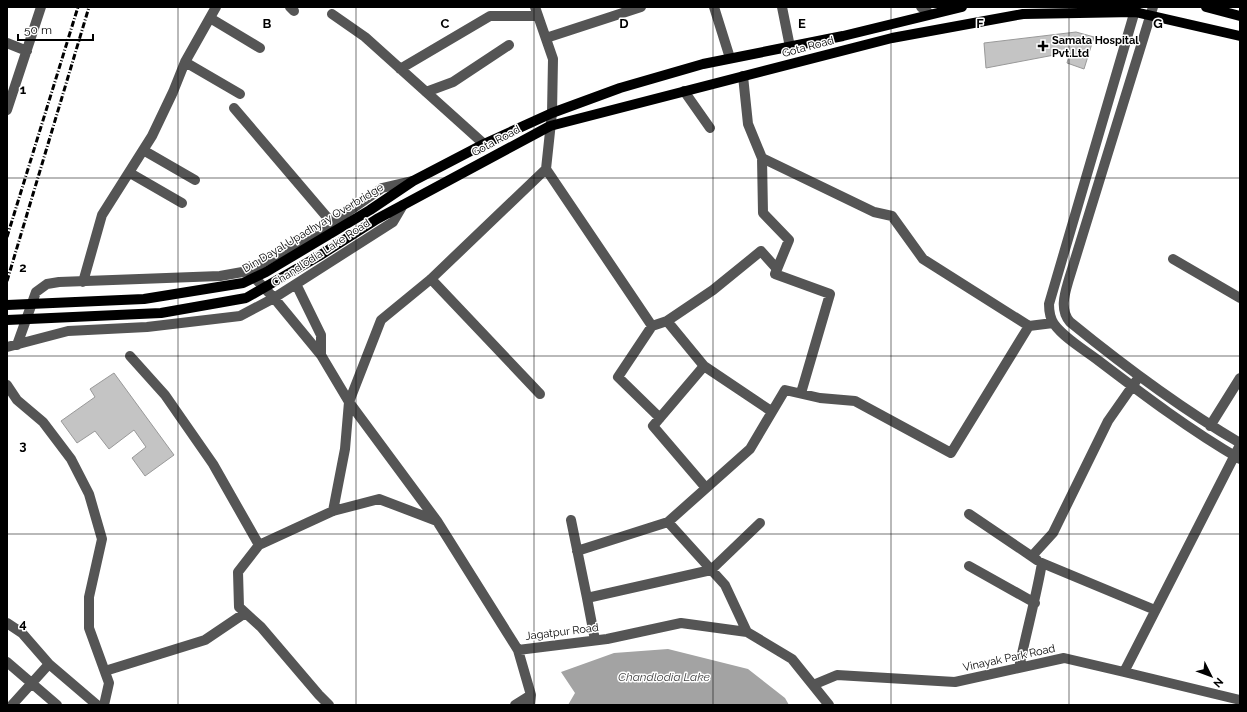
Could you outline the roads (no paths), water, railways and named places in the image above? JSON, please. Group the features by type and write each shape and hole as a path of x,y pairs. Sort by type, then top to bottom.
{"main road":[{"name":"Gota Road","path":"413,181 484,144 552,113 620,88 703,64 843,36 962,7"},
{"path":"1206,7 1240,16"},
{"name":"Gota Road","path":"403,205 550,126 892,38 1023,14 1135,9 1152,11 1240,36"},
{"name":"Din Dayal Upadhyay Overbridge","path":"7,305 144,299 243,283 266,272 413,181"},
{"path":"7,320 161,313 246,298 403,205"}],"street":[{"path":"7,110 42,7"},
{"path":"83,282 102,215 130,173 143,150 173,92 185,62 216,7"},
{"path":"546,38 641,7"},
{"path":"714,7 730,58"},
{"path":"782,7 790,47"},
{"path":"921,7 930,14"},
{"path":"1135,9 1049,304 1050,315 1054,323 1065,335 1132,387 1189,428 1237,458"},
{"path":"1124,672 1155,610 1237,458 1240,444 1210,426 1139,376 1070,322 1064,312 1064,300 1069,279 1152,11"},
{"path":"400,69 490,16 536,12 553,58 552,113 546,169 652,326"},
{"path":"332,14 365,37 484,144"},
{"path":"210,18 260,48"},
{"path":"7,43 27,51"},
{"path":"426,92 453,82 509,45"},
{"path":"185,62 240,94"},
{"path":"743,76 748,124 762,158 763,212 789,240 775,274 830,294 801,394"},
{"path":"684,91 710,128"},
{"path":"234,108 332,222"},
{"path":"143,150 195,180"},
{"path":"1094,151 1107,154"},
{"path":"762,158 874,212 892,216 923,259 1029,326 1054,323"},
{"path":"333,511 345,449 349,402 381,320 431,279 546,169"},
{"path":"130,173 182,203"},
{"path":"12,346 36,292 47,284 220,276 248,271 332,222 382,188 413,181"},
{"name":"Chandlodia Lake Road","path":"349,402 321,355 274,298 393,222 403,205"},
{"path":"660,418 618,377 652,326 668,322 713,290 760,251 777,269"},
{"path":"1173,259 1240,298"},
{"path":"12,346 68,331 147,327 240,316 274,298 248,271"},
{"path":"431,279 540,394"},
{"path":"296,284 321,335 321,355"},
{"path":"668,322 704,366 771,411"},
{"path":"577,551 668,522 750,449 771,411 785,390 820,398 856,401 951,453 1029,326"},
{"path":"130,356 165,395 213,464 259,545"},
{"path":"704,366 654,426 706,488"},
{"path":"1032,556 1053,533 1108,421 1139,376"},
{"path":"1210,426 1240,378"},
{"path":"7,385 16,400 43,422 66,453 89,494 102,539 89,597 88,628 109,683 104,705"},
{"name":"Jagatpur Road","path":"349,402 437,521 518,650 595,640 681,623 747,632 792,659 829,705"},
{"path":"329,705 319,696 261,627 239,607 238,572 259,545 333,511 379,499 437,521"},
{"path":"969,514 1042,563 1155,610"},
{"path":"571,520 595,640"},
{"path":"668,522 724,585 747,632"},
{"path":"587,598 711,570 760,522"},
{"path":"1019,668 1027,628 1035,603 1042,563"},
{"path":"969,566 1035,603"},
{"path":"105,671 205,640 245,613"},
{"path":"7,623 22,633 49,664 97,705"},
{"path":"515,705 531,700 518,650"},
{"name":"Vinayak Park Road","path":"813,685 837,675 955,682 1064,658 1240,700"},
{"path":"7,662 57,705"},
{"path":"12,705 49,664"}],"water":[{"name":"Chandlodia Lake","path":"668,649 748,669 785,698 789,705 568,705 575,693 561,672 614,653"}],"railway":[{"path":"7,237 78,7"},
{"path":"7,281 89,7"}],"place":[{"name":"Samata Hospital Pvt.Ltd","path":"1043,46"}]}
